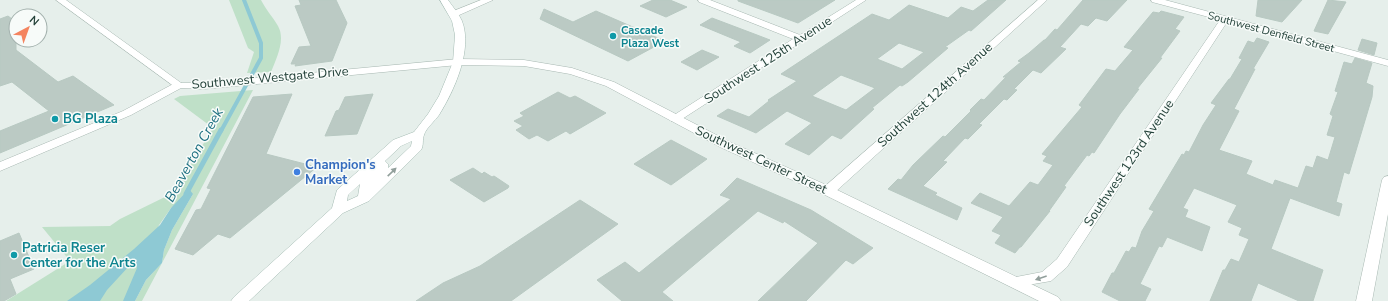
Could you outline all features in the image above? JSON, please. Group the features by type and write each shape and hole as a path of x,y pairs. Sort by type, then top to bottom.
{"street":[{"name":"Southwest Westgate Drive","path":"60,0 179,85 204,86 233,84 458,62"},
{"path":"338,210 342,193 397,143 418,134 433,115 444,96 458,62 460,32 454,14 444,0"},
{"path":"454,14 489,0"},
{"path":"702,0 801,39"},
{"name":"Southwest 125th Avenue","path":"675,119 862,0"},
{"name":"Southwest 124th Avenue","path":"828,192 1043,0"},
{"name":"Southwest Denfield Street","path":"1155,0 1388,63"},
{"name":"Southwest 123rd Avenue","path":"1016,282 1046,277 1062,263 1225,19"},
{"name":"Southwest Center Street","path":"458,62 524,63 572,71 610,84 726,145 828,192 1053,301"},
{"path":"0,167 127,113 154,100 179,85"},
{"path":"239,301 338,210 364,198 417,147 418,134"},
{"path":"364,198 366,184 382,168 382,164 376,161"},
{"path":"1364,301 1383,228 1388,180"}],"green space":[{"path":"229,0 261,0 278,26 281,43 271,72 247,73 254,52 248,48"},
{"path":"253,90 162,263 164,250 172,230 193,194 171,208 159,225 133,301 6,301 70,261 42,227 110,226 120,219 169,195 183,177 213,128 174,99 180,96"},
{"path":"162,263 142,301 135,301 146,280"}],"water":[{"path":"189,189 193,194 172,230 164,250 162,263 146,280 135,301 123,301 137,268 136,265 130,265 107,290 100,301 67,301 90,285 134,249 160,225 171,208"}],"building":[{"path":"299,0 336,0 347,23 332,61 295,66 296,64 291,64 299,47 311,46 295,6 301,5"},
{"path":"653,0 670,0 687,7 666,17 640,6"},
{"path":"738,0 835,0 798,23"},
{"path":"988,0 1006,0 971,31 969,30 945,47 948,48 908,82 902,86 900,85 872,108 874,109 841,139 832,135 809,155 785,144 812,123 787,111 756,133 717,116 728,109 749,117 769,101 768,100 797,81 781,74 872,14 889,20 909,5 948,18 961,7 973,11","holes":["899,43 924,52 902,69 877,59","841,75 875,88 846,110 812,96"]},
{"path":"1083,0 1127,0 1107,21 1096,18 1088,26 1081,24 1060,47 1066,49 1041,73 1033,70 1014,89 1017,90 1007,100 1004,99 979,124 982,125 968,139 965,138 943,161 947,162 923,186 937,193 935,195 962,208 957,220 888,189 898,179 901,180 913,165 943,136 945,137 981,99 984,100 1006,77 1003,77 1021,62 1018,61 1045,40 1055,29 1057,30"},
{"path":"1258,0 1302,0 1282,22 1256,16"},
{"path":"1328,0 1346,2 1328,34 1314,31"},
{"name":"Cascade Plaza West","path":"544,9 573,22 596,11 665,41 628,61 540,19"},
{"path":"1161,11 1184,17 1175,29 1180,31 1160,58 1162,58 1137,89 1139,89 1094,153 1092,152 1089,156 1087,155 1064,186 1066,187 1050,211 1021,247 1015,253 995,243 1001,235 992,231 1003,217 971,203 980,193 1009,206 1030,182 1038,185 1053,165 1043,161 1047,156 1042,154 1082,107 1079,105 1106,69 1115,71 1133,50 1124,47 1153,12 1159,13"},
{"name":"BG Plaza","path":"8,16 8,48 16,48 16,50 58,82 73,76 114,105 0,153 0,131 49,111 12,82 0,86 0,19"},
{"path":"712,18 770,40 750,53 734,46 741,42 700,25"},
{"path":"1257,38 1269,42 1253,69 1255,69 1234,109 1239,111 1219,150 1252,161 1246,174 1273,185 1275,180 1298,188 1306,166 1313,168 1317,156 1328,160 1335,137 1327,135 1333,116 1330,114 1338,92 1335,91 1344,62 1352,64 1355,58 1372,63 1366,83 1373,86 1372,97 1349,174 1344,172 1336,202 1342,204 1339,216 1290,198 1271,249 1323,270 1313,301 1299,301 1258,283 1251,301 1210,301 1223,270 1225,270 1231,259 1239,262 1249,239 1239,235 1242,228 1228,222 1237,205 1194,188 1183,208 1188,210 1185,217 1210,227 1202,251 1167,237 1162,247 1159,246 1140,284 1151,289 1145,301 1120,301 1102,292 1126,251 1129,252 1132,247 1136,248 1142,231 1154,211 1149,209 1182,154 1184,155 1186,151 1189,152 1203,125 1216,105 1211,103 1230,79 1242,59 1239,58 1248,41 1254,43"},
{"path":"1362,39 1377,43 1374,55 1358,50"},
{"path":"702,50 719,57 697,70 681,62"},
{"path":"558,92 570,98 575,96 606,113 570,134 566,131 548,141 537,135 529,139 516,130 523,126 514,121 524,116 520,113"},
{"path":"292,94 266,154 317,167 230,238 218,234 193,255 175,249 196,210 201,209 211,189 207,188 253,97"},
{"path":"373,94 357,134 325,136 336,111 339,110 345,97"},
{"path":"671,140 707,159 671,185 634,164"},
{"path":"473,168 482,174 484,172 492,177 494,176 509,186 508,188 484,202 450,180"},
{"path":"737,178 811,210 873,248 853,264 846,260 806,301 758,301 818,243 784,221 783,223 758,211 662,292 673,301 622,301 597,280 625,262 639,273 731,199 720,195"},
{"path":"580,200 618,224 511,301 416,301 443,283 480,266"},
{"name":"Patricia Reser Center for the Arts","path":"19,233 34,269 10,279 16,294 4,301 0,301 0,241"}],"waterway":[{"name":"Beaverton Creek","path":"221,131 261,58 261,43 244,0"},
{"name":"Beaverton Creek","path":"186,194 221,130"}],"place":[{"name":"Cascade Plaza West","path":"613,36"},
{"name":"BG Plaza","path":"55,119"},
{"name":"Champion's Market","path":"297,172"},
{"name":"Patricia Reser Center for the Arts","path":"14,255"}]}
